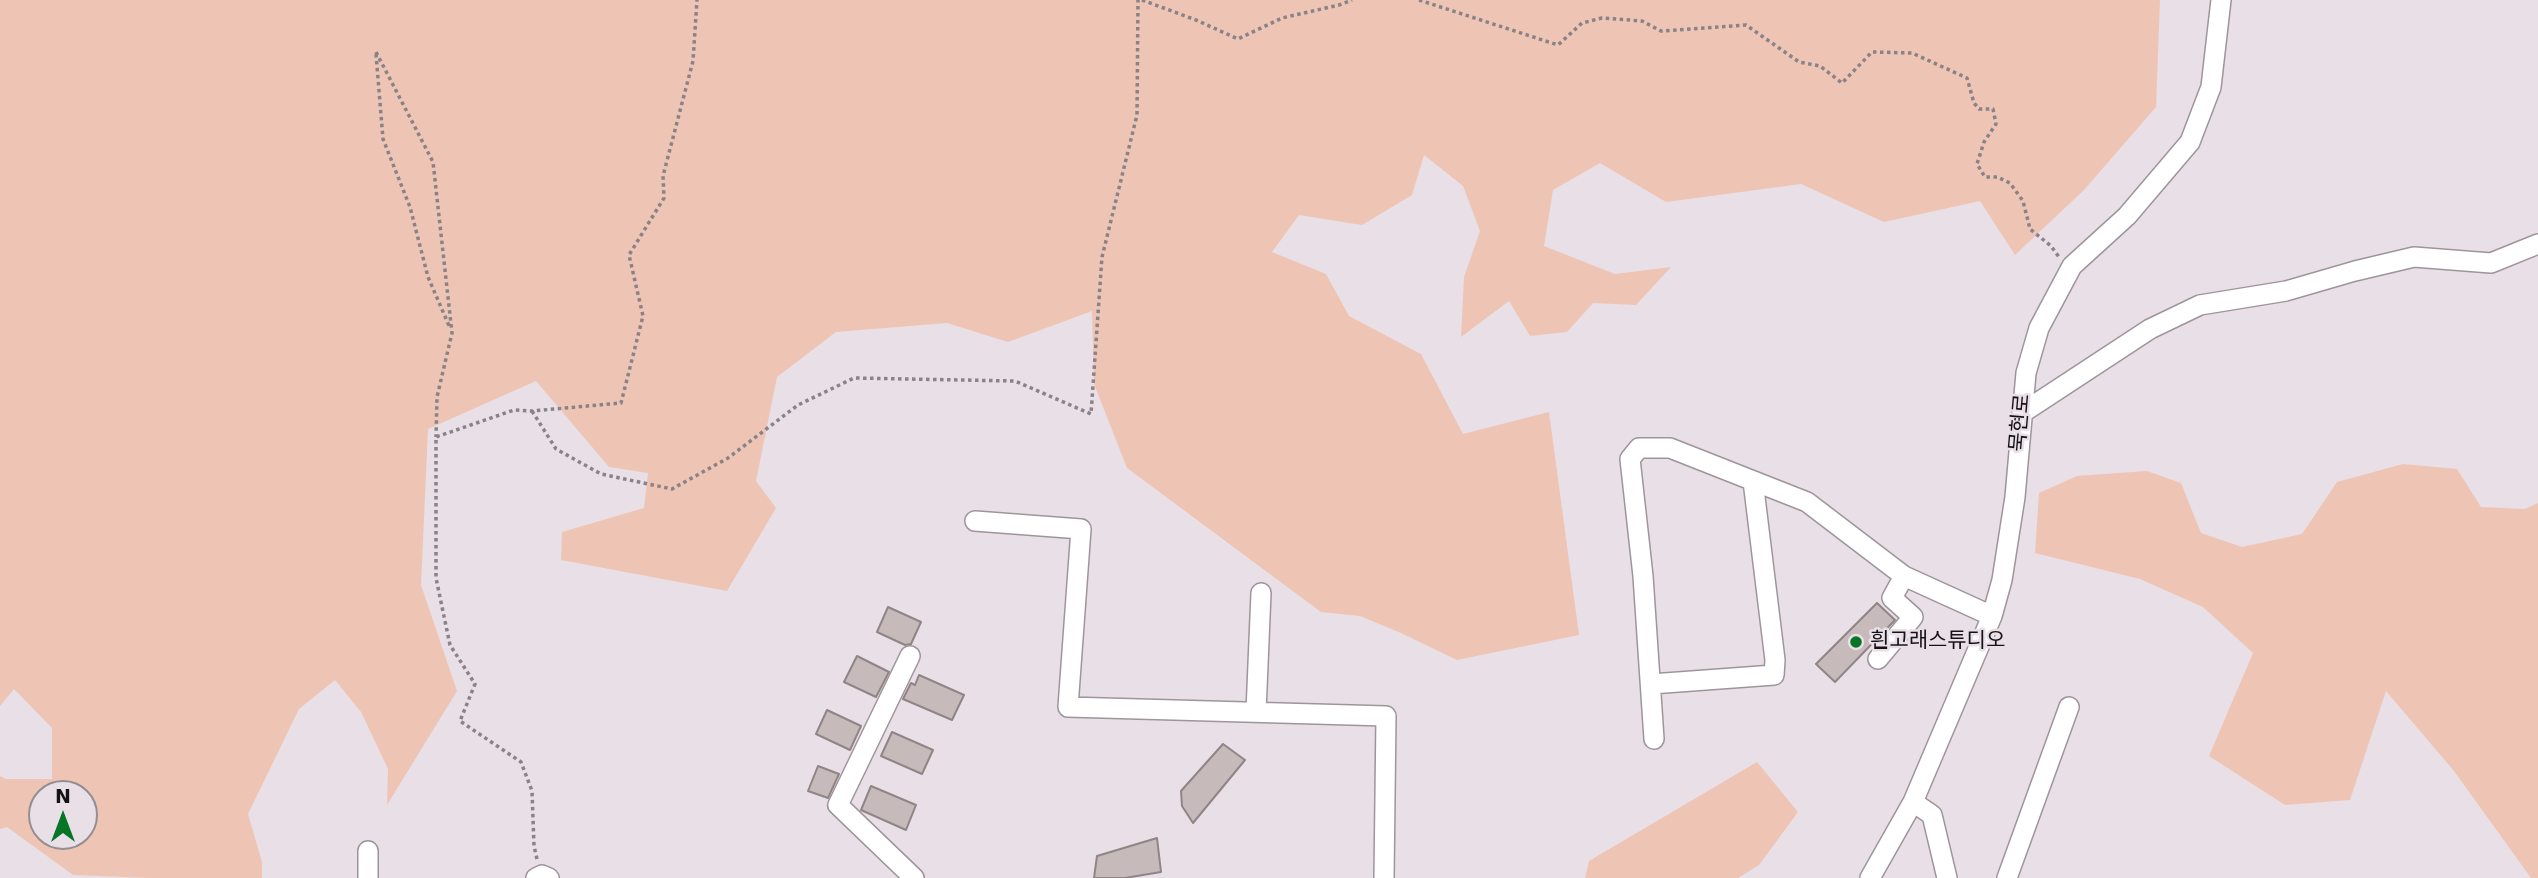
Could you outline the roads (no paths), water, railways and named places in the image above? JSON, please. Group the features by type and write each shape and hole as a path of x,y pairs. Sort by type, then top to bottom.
{"street":[{"name":"묵현로","path":"1870,878 1913,802 1992,616 2002,580 2015,497 2026,373 2039,328 2072,266 2127,216 2190,142 2211,87 2221,0"},
{"path":"2022,414 2150,329 2200,305 2286,292 2414,257 2491,263 2538,244"},
{"path":"1654,739 1630,459 1639,448 1670,448 1807,502 1904,576 1992,616"},
{"path":"1651,684 1774,675 1775,660 1753,481"},
{"path":"975,521 1081,529 1068,707 1386,716 1384,878"},
{"path":"1878,659 1913,617 1892,598 1904,576"},
{"path":"1256,712 1261,593"},
{"path":"910,656 838,805 914,878"},
{"path":"2007,878 2069,707"},
{"path":"1913,802 1932,815 1947,878"},
{"path":"368,851 368,878"}],"place":[{"name":"흰고래스튜디오","path":"1856,642"}]}
